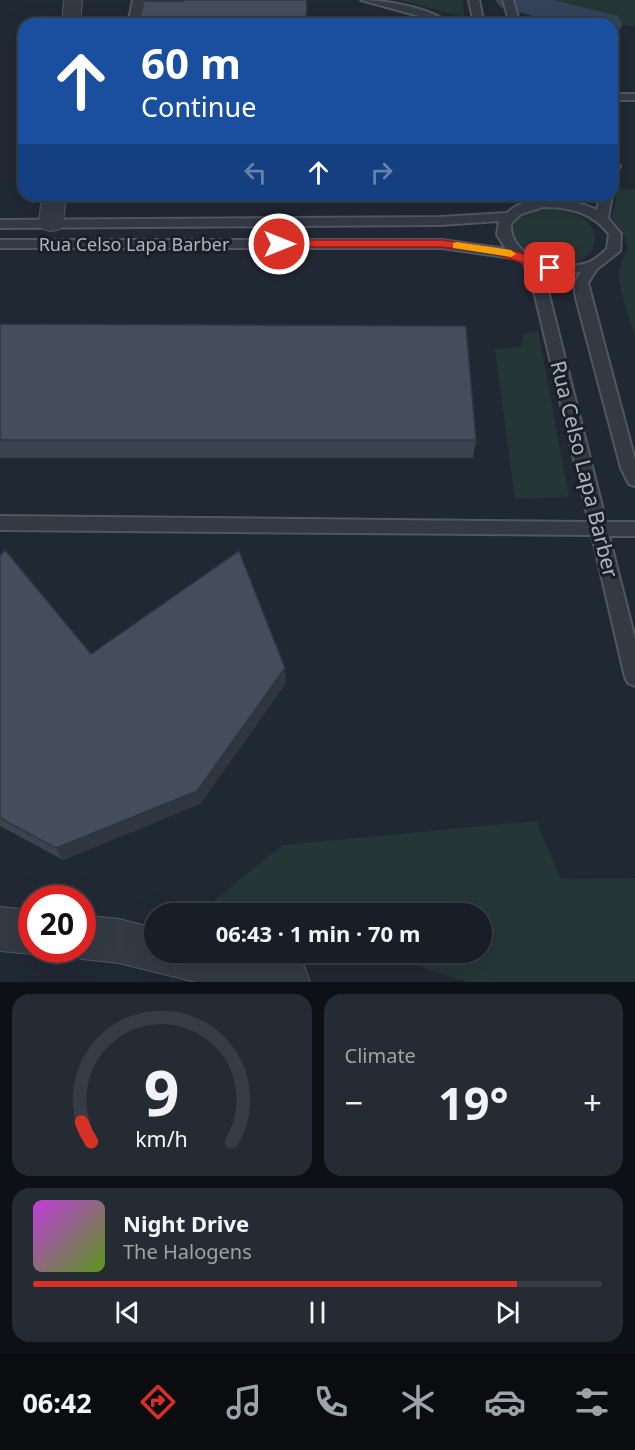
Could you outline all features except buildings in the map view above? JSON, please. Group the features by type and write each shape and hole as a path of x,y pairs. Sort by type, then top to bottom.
{"street":[{"path":"72,18 73,0"},
{"path":"51,224 53,201"},
{"path":"0,929 18,931"},
{"path":"96,939 144,947"},
{"path":"197,963 244,978 288,982"}],"lane":[{"path":"134,18 138,0"},
{"path":"366,0 435,18"},
{"path":"508,0 514,18"},
{"path":"474,3 478,18"},
{"path":"618,97 635,97"},
{"path":"513,201 511,214 503,226 503,236 524,259 550,268 572,270 592,266"},
{"path":"582,201 615,234 616,243 613,251 592,266 581,283 583,298 629,468 635,480"},
{"path":"597,215 603,201"},
{"path":"511,214 526,206 559,203 597,215"},
{"name":"Rua Celso Lapa Barber","path":"0,224 440,221 511,214"},
{"name":"Rua Celso Lapa Barber","path":"0,244 442,243 524,259 540,287 601,528 635,677"},
{"path":"0,523 635,529"}],"shaded area":[{"path":"399,0 463,0 464,17"},
{"path":"527,0 635,0 635,27 618,24 618,18 591,18"},
{"path":"618,189 635,189 635,336 621,292 620,281 622,260 628,251 625,237 612,217 615,201 618,201"},
{"path":"555,208 579,216 592,228 595,241 590,252 578,261 561,264 540,260 517,245 513,227 521,217 536,210"},
{"path":"538,331 569,497 515,499 495,349 520,347 524,334"},
{"path":"536,821 561,879 635,878 635,982 467,982 410,963 492,963 492,903 211,903 283,845"}],"waterway":[{"path":"512,0 582,18"}],"slow traffic":[{"path":"457,245 493,249 511,254"}],"route":[{"path":"279,244 442,243 493,249 518,255 530,262 550,268"}]}
